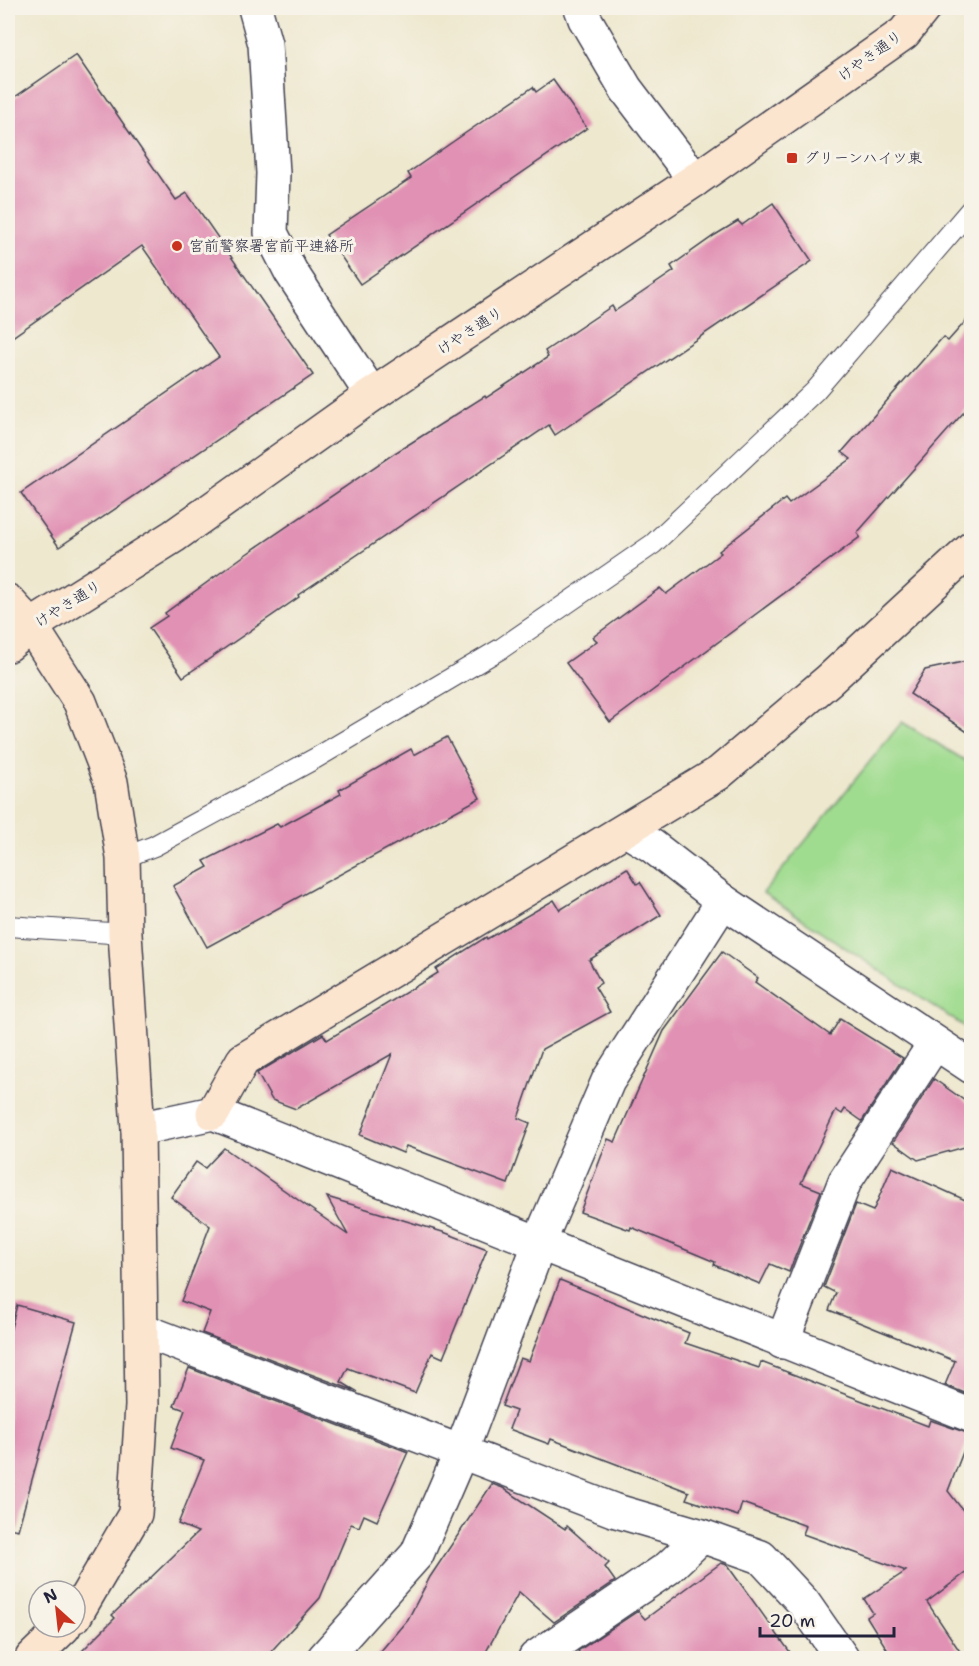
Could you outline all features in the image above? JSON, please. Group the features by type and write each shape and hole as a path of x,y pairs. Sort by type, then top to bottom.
{"street":[{"path":"255,8 265,44 273,173 271,233 291,272 372,394"},
{"path":"581,8 585,19 626,89 695,180"},
{"name":"けやき通り","path":"19,636 174,536 372,394 695,180 904,33 924,8"},
{"path":"213,1113 243,1060 719,772 829,680 972,548"},
{"path":"8,601 19,636 80,702 111,782 123,858 125,934 138,1129 142,1406 135,1514 87,1596"},
{"path":"626,830 652,846 723,901 972,1067"},
{"path":"324,1659 417,1554 461,1452 539,1244 608,1081 723,901"},
{"path":"782,1342 845,1181 935,1043"},
{"path":"138,1129 213,1113 972,1416"},
{"path":"142,1330 613,1510 702,1536 761,1557 803,1602 842,1659"},
{"path":"535,1659 668,1568 702,1536"},
{"path":"32,1659 52,1639"}],"lane":[{"path":"123,858 154,846 316,758 502,648 653,544 815,391 972,208"},
{"path":"8,926 125,934"}],"green space":[{"path":"902,722 971,764 971,1031 763,893"}],"building":[{"path":"76,55 176,200 187,193 313,375 59,547 21,493 219,357 142,246 8,340 8,102"},
{"path":"553,80 587,128 360,284 326,235 411,178 408,173 533,87 536,92"},
{"path":"773,203 812,261 555,435 549,425 298,595 299,597 183,677 149,628 167,616 165,613 245,555 395,453 548,357 545,351 612,306 615,311 674,271 671,266 715,235 738,221 742,225"},
{"path":"972,314 972,403 857,533 860,537 610,722 566,663 597,641 593,637 660,588 666,594 721,553 719,551 785,499 789,504 851,459 842,452 943,337 948,341"},
{"path":"972,660 972,735 910,694 925,670"},
{"path":"447,737 480,798 207,947 173,886 208,867 204,861 277,824 280,827 341,794 339,790 411,749 414,755"},
{"path":"627,868 637,884 640,882 661,915 589,960 601,983 595,987 610,1012 542,1049 518,1118 530,1123 508,1184 406,1146 403,1153 360,1135 392,1054 296,1109 272,1100 257,1073 323,1034 327,1040 438,973 436,969 486,937 487,939 554,900 560,910"},
{"path":"722,952 758,978 755,982 830,1035 840,1019 903,1058 862,1121 845,1109 842,1114 836,1110 801,1183 821,1191 789,1272 770,1264 760,1284 714,1265 715,1262 631,1227 630,1230 580,1212 608,1139 615,1142 664,1031"},
{"path":"934,1079 972,1106 972,1145 918,1160 893,1142"},
{"path":"224,1148 348,1235 327,1197 446,1233 487,1249 443,1358 432,1353 415,1393 348,1368 341,1382 358,1392 202,1333 210,1312 181,1301 210,1226 171,1197 196,1162 205,1168"},
{"path":"892,1167 972,1203 972,1396 945,1385 955,1361 829,1310 836,1293 824,1287 856,1204 873,1211"},
{"path":"560,1280 689,1333 685,1343 759,1368 761,1362 928,1426 930,1420 970,1434 948,1491 972,1522 972,1568 927,1602 965,1659 893,1659 867,1617 873,1613 864,1599 906,1571 803,1534 806,1526 742,1503 738,1516 686,1499 689,1492 551,1439 549,1444 509,1429 516,1411 502,1406 520,1358 529,1361"},
{"path":"17,1305 76,1322 18,1530 8,1528 8,1339"},
{"path":"189,1368 408,1452 377,1521 364,1515 359,1527 351,1524 320,1598 264,1659 74,1659 115,1618 112,1615 198,1532 178,1524 204,1460 171,1448 185,1410 174,1406"},
{"path":"492,1484 503,1488 565,1529 567,1526 609,1563 605,1567 615,1581 554,1622 519,1592 482,1659 374,1659 408,1619 430,1577"},
{"path":"721,1563 727,1565 795,1659 584,1659 578,1651 638,1611 645,1619"}],"place":[{"name":"グリーンハイツ東","path":"792,158"},
{"name":"宮前警察署宮前平連絡所","path":"177,246"}]}
